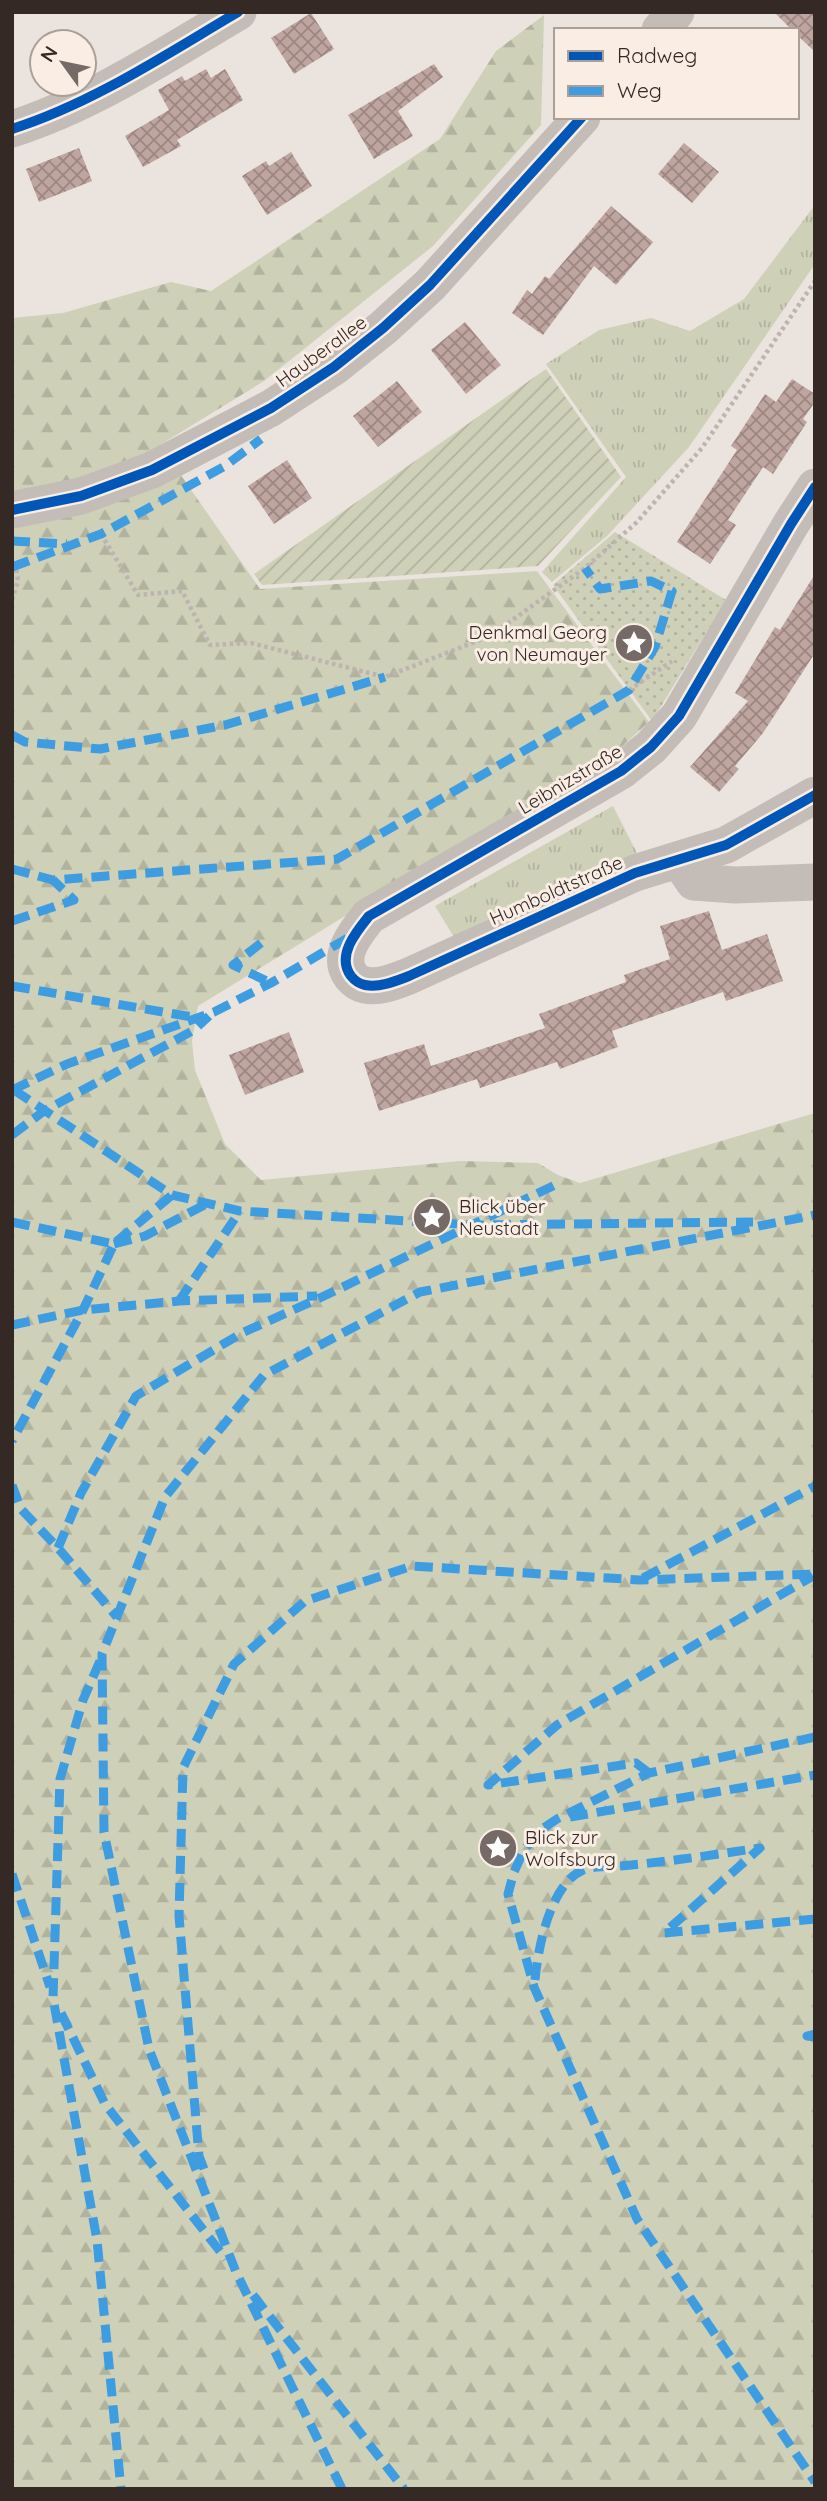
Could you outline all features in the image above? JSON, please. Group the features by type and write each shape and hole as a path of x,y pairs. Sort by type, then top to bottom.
{"street":[{"path":"12,129 37,121 102,92 237,12"},
{"path":"662,28 676,12"},
{"name":"Hauberallee","path":"12,510 81,496 152,470 271,408 334,367 383,328 430,285 580,119"},
{"name":"Leibnizstraße","path":"354,934 369,916 621,771 651,747 678,716 815,488"},
{"name":"Humboldtstraße","path":"354,934 345,957 345,966 350,975 366,986 386,984 635,873 726,845 815,795"},
{"path":"678,860 694,881 735,885 815,882"}],"path":[{"path":"101,534 138,595 182,591 210,645 251,643 385,677 490,636 585,568 637,522 702,448 815,281"},
{"path":"12,600 18,581 16,566"},
{"path":"108,1850 121,1848"}],"green space":[{"path":"544,15 541,125 433,246 264,381 160,445 260,589 537,571 649,722 620,748 198,1006 192,1041 195,1070 225,1144 261,1180 460,1161 538,1163 558,1175 580,1183 815,1113 815,2489 12,2489 12,318 63,313 171,282 211,291 440,139 496,51"},
{"path":"815,205 815,264 689,447 607,536 552,582 542,572 626,477 546,364 599,330 651,318 690,331 744,299"},
{"path":"546,369 621,477 538,566 262,585 254,574"},
{"path":"615,532 726,600 652,721 553,585"},
{"path":"613,806 640,859 457,942 435,906"}],"building":[{"path":"774,12 815,12 815,52 799,37 799,28 790,28"},
{"path":"311,13 334,49 294,74 271,38"},
{"path":"434,64 443,77 398,111 413,136 374,159 348,115"},
{"path":"206,69 211,78 225,69 243,100 177,140 181,146 143,167 125,136 169,110 158,90 182,76 185,81"},
{"path":"684,143 719,172 692,203 658,174"},
{"path":"79,148 92,181 39,202 26,169"},
{"path":"291,152 312,186 267,215 242,176 266,161 269,166"},
{"path":"611,206 653,242 616,285 594,266 543,335 512,313 527,290 532,294 545,276 549,279"},
{"path":"465,322 501,365 466,394 431,350"},
{"path":"792,379 815,394 815,402 803,419 807,422 773,474 763,467 728,520 736,525 710,564 677,542 737,450 731,446 765,394 776,402"},
{"path":"397,381 422,412 378,447 353,416"},
{"path":"287,460 312,498 274,524 248,486"},
{"path":"815,574 815,653 763,733 735,766 739,769 719,792 690,767 748,701 735,693 775,627 780,630"},
{"path":"709,911 722,950 767,934 783,981 726,1001 723,992 612,1031 618,1047 560,1069 557,1062 480,1088 477,1079 379,1111 364,1063 424,1044 431,1066 545,1028 539,1014 626,982 624,975 670,959 660,926"},
{"path":"289,1032 304,1072 245,1095 229,1055"}],"marked path":[{"path":"12,567 101,534 225,466 261,439"},
{"path":"12,541 67,544"},
{"path":"12,869 53,880 337,859 629,690 655,647 672,591 651,581 600,589 585,568"},
{"path":"12,735 25,742 100,749 225,725 385,677"},
{"path":"12,921 74,900 53,880"},
{"path":"12,1090 67,1064 214,1012 271,983 351,936"},
{"path":"261,943 233,965 271,983"},
{"path":"12,986 192,1017"},
{"path":"12,1135 44,1111 194,1030 209,1016"},
{"path":"14,1090 172,1195 240,1211 476,1225 753,1222"},
{"path":"58,1548 81,1493 136,1396 242,1333 555,1185"},
{"path":"116,1242 172,1195"},
{"path":"114,1244 145,1236 208,1203"},
{"path":"179,1301 240,1211"},
{"path":"342,2489 236,2272 149,2049 104,1832 102,1654 165,1497 264,1375 420,1292 815,1215"},
{"path":"12,1222 114,1244 83,1310 12,1441"},
{"path":"12,1325 83,1310 179,1301 317,1296"},
{"path":"12,1485 21,1509 117,1617"},
{"path":"643,1578 815,1486"},
{"path":"204,2169 199,2156 179,1916 183,1768 234,1664 305,1601 412,1566 640,1580 815,1574"},
{"path":"649,1773 636,1763 488,1785 557,1725 813,1576"},
{"path":"100,1661 83,1700 60,1779 53,1998 97,2240 121,2489"},
{"path":"815,1737 649,1773 557,1819 539,1831 524,1850 508,1894 534,1987 637,2219 815,2482"},
{"path":"570,1817 815,1775"},
{"path":"535,1980 539,1951 554,1903 572,1877 588,1868 663,1862 760,1848 664,1933 815,1919"},
{"path":"12,1874 50,1987"},
{"path":"61,2013 105,2104 226,2259"},
{"path":"815,2034 807,2036 815,2037"},
{"path":"253,2295 404,2489"}],"cycle path":[{"path":"12,129 100,92 238,12"},
{"path":"12,510 81,496 152,470 271,408 334,367 383,328 430,285 580,119"},
{"path":"815,487 679,716 651,747 621,771 369,916 347,952 347,968 354,979 365,985 382,985 399,980 635,873 726,845 815,795"}],"place":[{"name":"Denkmal Georg von Neumayer","path":"634,643"},
{"name":"Blick über Neustadt","path":"432,1217"},
{"name":"Blick zur Wolfsburg","path":"498,1848"}]}
